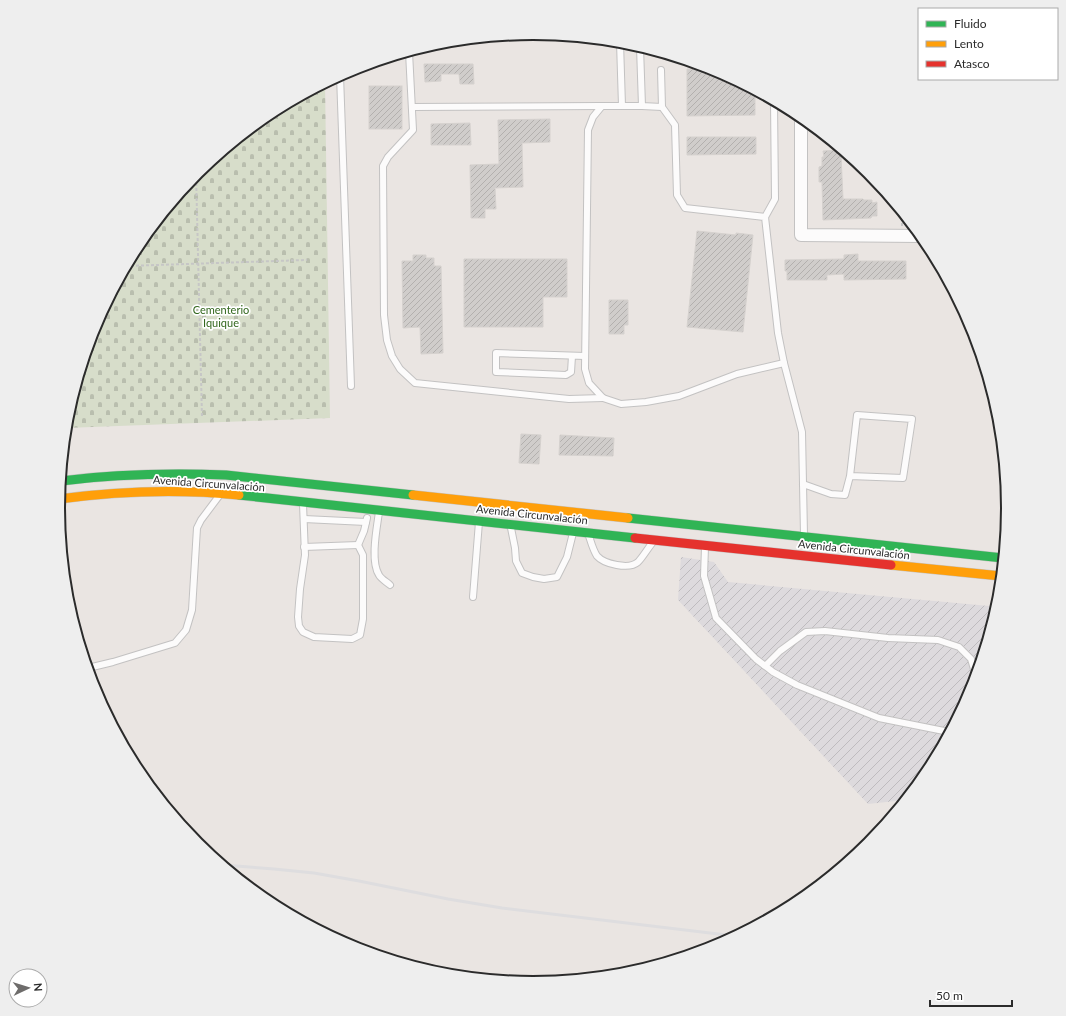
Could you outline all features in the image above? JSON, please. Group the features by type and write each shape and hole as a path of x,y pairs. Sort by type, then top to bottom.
{"main road":[{"name":"Avenida Circunvalación","path":"66,480 139,473 226,475 998,557"},
{"name":"Avenida Circunvalación","path":"65,498 142,491 221,493 303,503 996,575"}],"street":[{"path":"801,125 801,235 913,236"}],"lane":[{"path":"620,48 622,106"},
{"path":"640,53 642,106"},
{"path":"409,57 413,130 388,156 383,166 384,315 387,340 392,356 400,369 415,383 569,399 603,398 621,404 646,402 679,396 737,374 784,363"},
{"path":"661,70 662,107 675,125 677,195 685,208 765,217"},
{"path":"340,82 351,386"},
{"path":"602,106 593,117 588,130 585,369 589,383 603,398"},
{"path":"412,107 662,107"},
{"path":"774,107 775,198 765,217 778,333 784,363 802,432 804,536"},
{"path":"572,356 570,372 566,375 496,372 496,353 585,356"},
{"path":"803,484 831,494 845,495 850,476 857,415 912,419 903,478 850,476"},
{"path":"93,667 175,643 186,630 192,610 197,528 201,520 221,493"},
{"path":"303,503 305,555 298,617 299,626 303,632 314,637 352,639 360,635 363,619 363,555 358,545 364,531 369,509"},
{"path":"379,510 375,538 375,563 379,575 390,585"},
{"path":"304,518 366,522"},
{"path":"473,597 479,539 479,521"},
{"path":"510,524 516,561 522,572 533,577 544,579 557,577 567,557 574,531"},
{"path":"587,532 597,556 603,561 628,566 637,563 655,540"},
{"path":"304,547 358,545"},
{"path":"705,545 704,576 716,618 756,659 773,672 797,684 879,718 944,731"},
{"path":"765,666 780,651 806,632 825,631 888,638 938,640 959,647 972,659 973,665"}],"path":[{"path":"196,183 202,417"},
{"path":"133,266 307,260"}],"shaded area":[{"path":"681,557 714,562 728,582 990,606 976,658 965,687 953,715 922,768 898,801 868,804 678,600"}],"green space":[{"name":"Cementerio Iquique","path":"325,89 330,418 72,428 81,387 90,358 113,301 144,248 162,223 181,199 224,156 273,119"}],"building":[{"path":"424,64 473,64 474,84 460,84 459,74 441,74 441,81 425,82"},
{"path":"687,69 693,69 712,76 755,96 755,115 687,116"},
{"path":"369,86 402,86 402,129 369,129"},
{"path":"550,119 550,142 522,143 523,187 495,188 496,209 485,209 485,218 471,218 470,165 499,164 498,120"},
{"path":"470,123 471,145 431,145 431,124"},
{"path":"687,137 756,137 756,154 687,155"},
{"path":"835,150 838,153 838,155 841,155 843,199 863,199 872,200 872,203 877,202 877,216 872,216 871,218 823,220 822,182 819,182 819,167 822,166 822,157 824,157 823,151"},
{"path":"697,231 736,235 736,233 753,235 743,332 687,327"},
{"path":"858,254 858,261 906,261 906,279 844,280 844,274 827,275 827,280 787,280 785,260 844,259 844,255"},
{"path":"413,255 426,255 426,258 434,258 434,266 441,266 443,353 421,354 420,327 403,328 402,261 413,261"},
{"path":"464,259 567,259 567,297 543,297 543,327 464,327"},
{"path":"609,300 628,300 628,325 624,325 624,334 609,334"},
{"path":"521,434 541,435 539,464 519,463"},
{"path":"560,435 614,438 613,456 559,455"}],"railway":[{"path":"231,866 314,873 502,908 724,935"}],"traffic: fast":[{"path":"66,481 144,475 226,475 413,495"},
{"path":"239,495 635,538"},
{"path":"628,518 998,557"}],"traffic: slow":[{"path":"65,498 104,494 149,492 194,492 239,495"},
{"path":"413,495 628,518"},
{"path":"891,565 996,575"}],"traffic: jam":[{"path":"635,538 891,565"}]}
